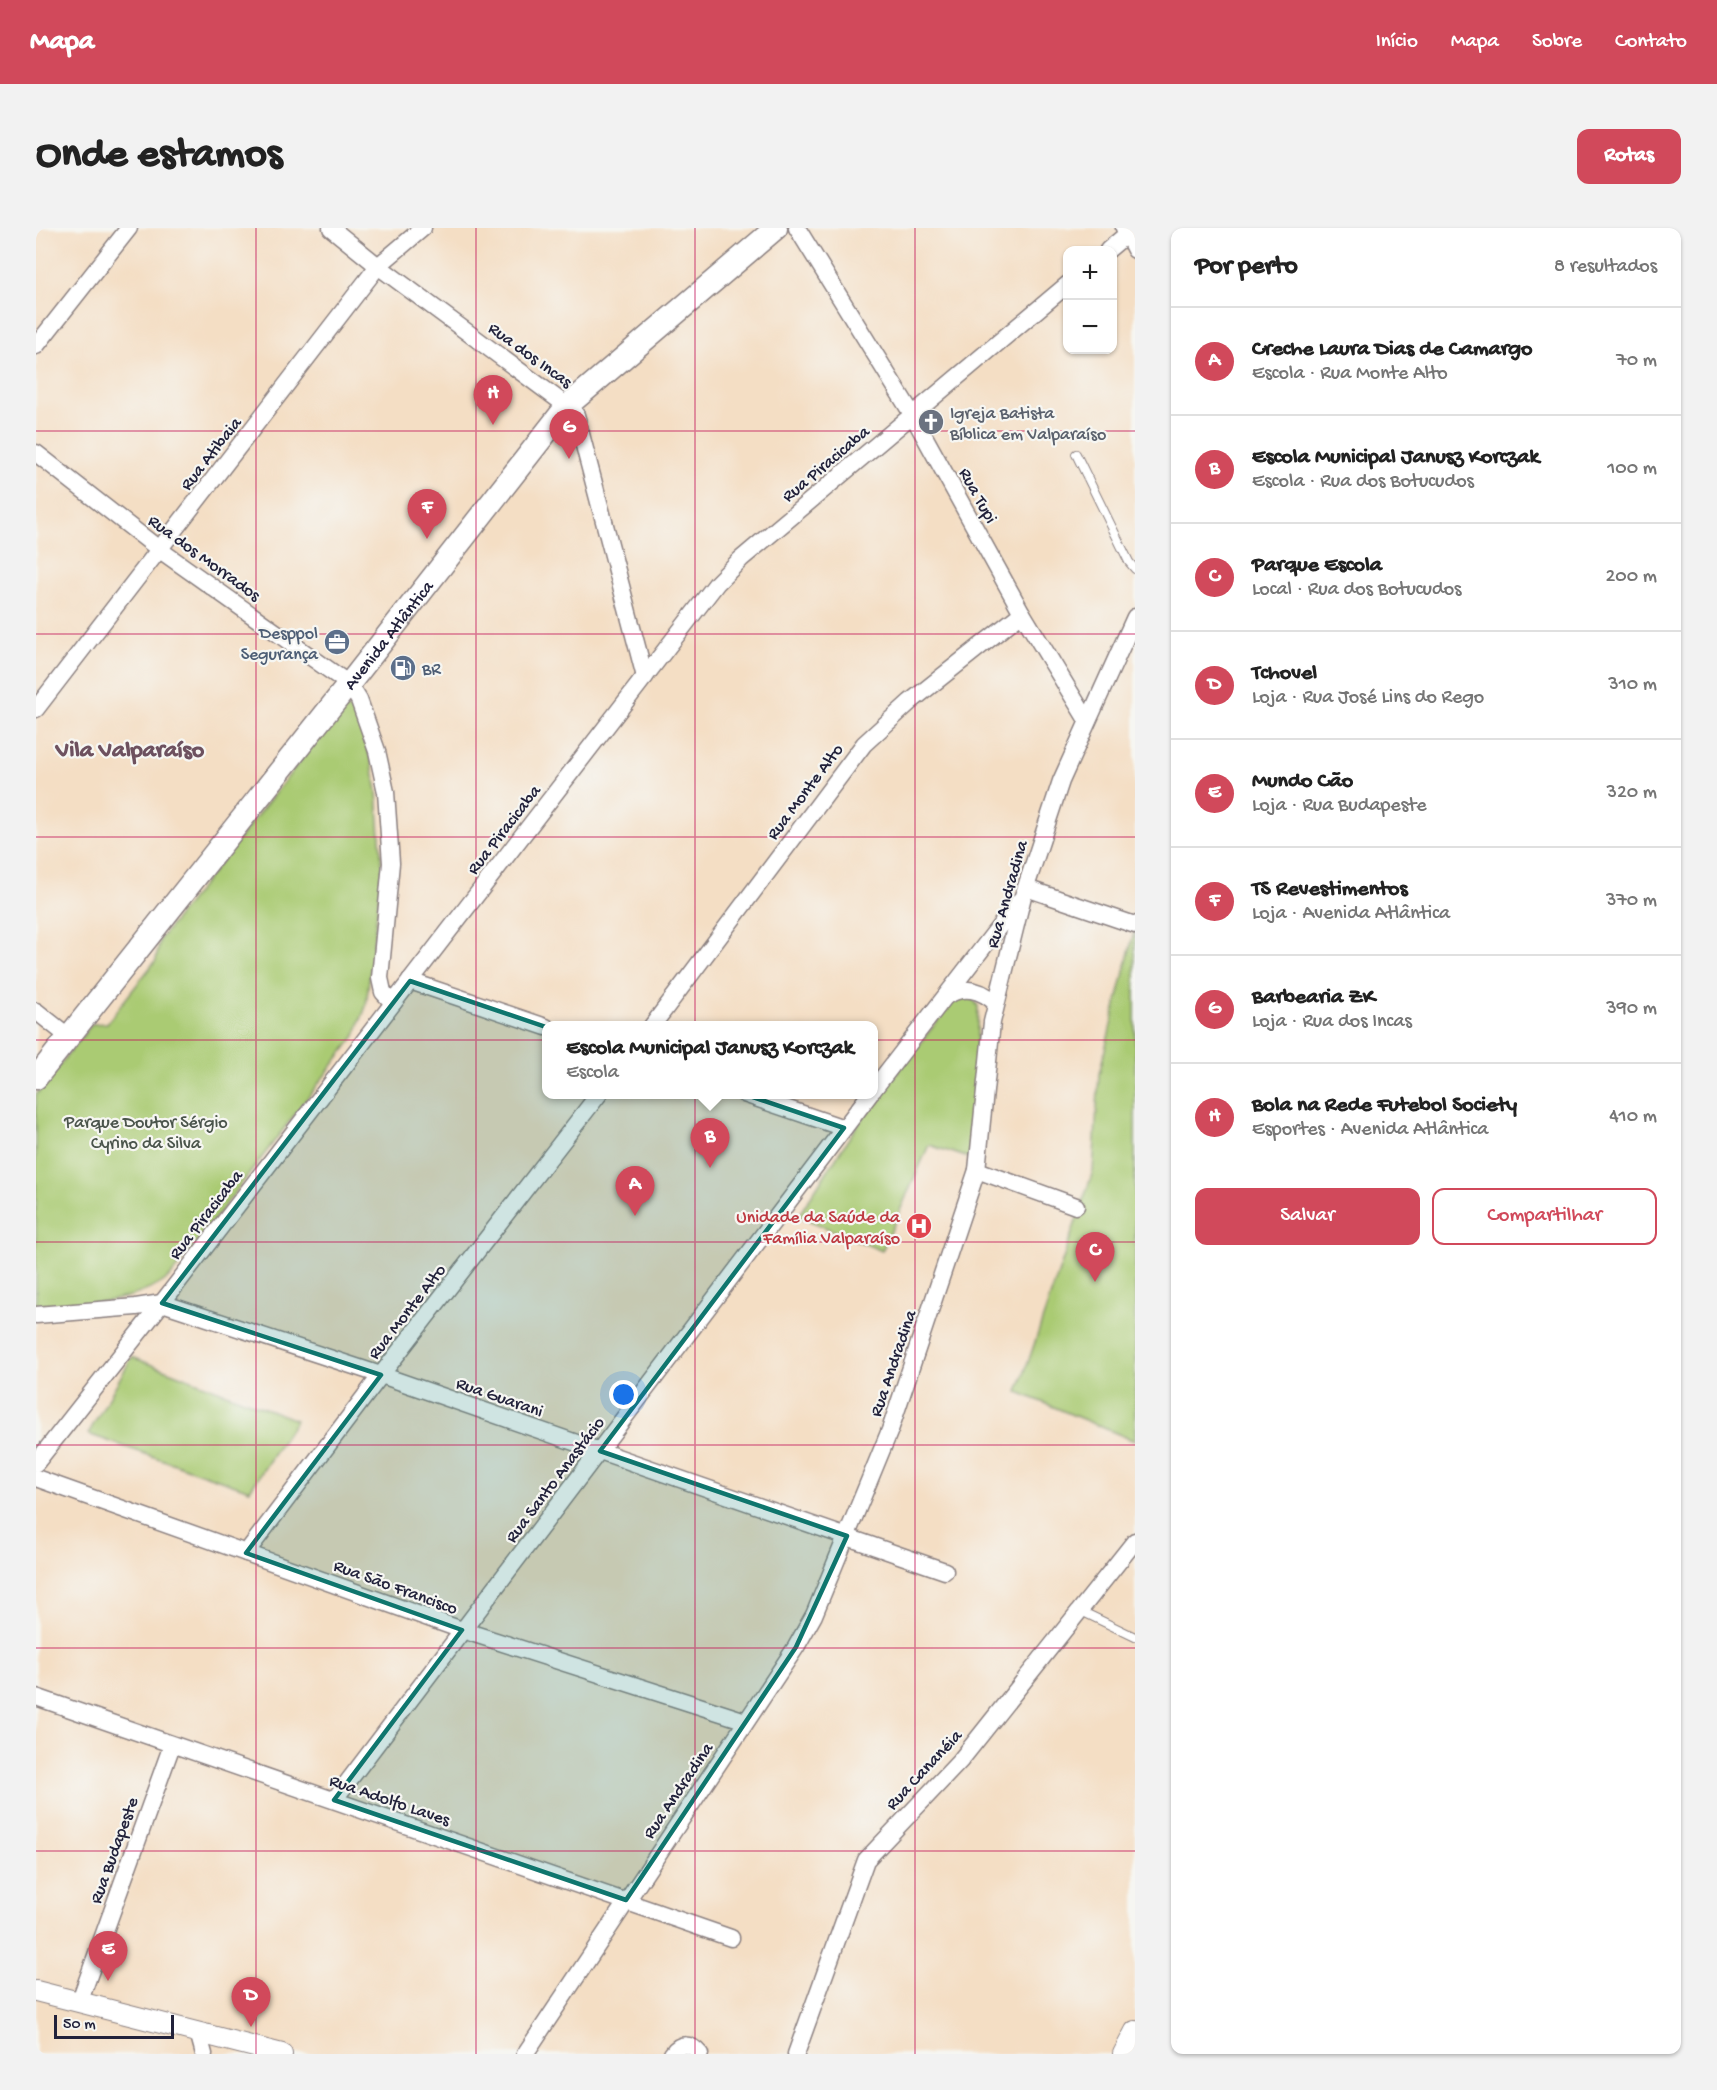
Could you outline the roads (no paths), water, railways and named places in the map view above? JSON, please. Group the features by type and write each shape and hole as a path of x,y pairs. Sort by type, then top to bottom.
{"main road":[{"name":"Avenida Atlântica","path":"36,1078 567,406 776,228"}],"street":[{"name":"Rua dos Incas","path":"331,228 576,415 645,677"},
{"name":"Rua Atibaia","path":"36,709 378,266 423,228"},
{"name":"Rua Tupi","path":"797,228 912,414 1022,613 1087,720"},
{"path":"36,346 120,231"},
{"path":"1112,246 1126,231 1135,250"},
{"name":"Rua Piracicaba","path":"36,1462 162,1303 728,571 1063,288"},
{"name":"Rua dos Morrados","path":"36,453 160,550 349,684 359,700 377,751 385,786 391,863 380,978 383,992 393,1003"},
{"name":"Rua Monte Alto","path":"656,1021 864,744 910,702 1022,613"},
{"name":"Rua Andradina","path":"525,2054 806,1631 847,1536 890,1430 977,1170 996,1003 1025,892 1062,781 1087,720 1135,617"},
{"path":"878,1083 1025,892 1135,925"},
{"path":"410,981 542,1026"},
{"path":"942,998 954,991 973,989 987,995 996,1003"},
{"path":"36,1011 69,1037"},
{"name":"Rua Monte Alto","path":"246,1553 596,1099"},
{"path":"756,1099 844,1128"},
{"name":"Rua Santo Anastácio","path":"334,1800 867,1099"},
{"path":"977,1170 1076,1206"},
{"name":"Rua Guarani","path":"36,1315 162,1303 381,1375 945,1571"},
{"name":"Rua São Francisco","path":"36,1478 462,1630 746,1721"},
{"name":"Rua Cananéia","path":"796,2054 866,1860 960,1761 1135,1540"},
{"name":"Rua Adolfo Laves","path":"36,1697 731,1938"},
{"name":"Rua Budapeste","path":"79,2003 172,1744"},
{"path":"36,1991 282,2054"},
{"path":"1123,2054 1135,2031"},
{"path":"198,2032 204,2054"},
{"path":"672,2054 679,2046 686,2045 694,2048 700,2054"}],"lane":[{"path":"1076,454 1129,562 1135,569"},
{"path":"1081,1611 1135,1637"}],"place":[{"name":"Igreja Batista Bíblica em Valparaíso","path":"931,422"},
{"name":"Bola na Rede Futebol Society","path":"493,425"},
{"name":"Barbearia ZK","path":"569,459"},
{"name":"TS Revestimentos","path":"427,539"},
{"name":"Desppol Segurança","path":"337,642"},
{"name":"BR","path":"403,668"},
{"name":"Escola Municipal Janusz Korczak","path":"710,1168"},
{"name":"Creche Laura Dias de Camargo","path":"635,1216"},
{"name":"Unidade da Saúde da Família Valparaíso","path":"919,1226"},
{"name":"Parque Escola","path":"1095,1282"},
{"name":"Mundo Cão","path":"108,1981"},
{"name":"Tchovel","path":"251,2027"}],"district":[{"name":"Vila Valparaíso","path":"130,748"}],"park label":[{"name":"Parque Doutor Sérgio Cyrino da Silva","path":"146,1131"}]}
